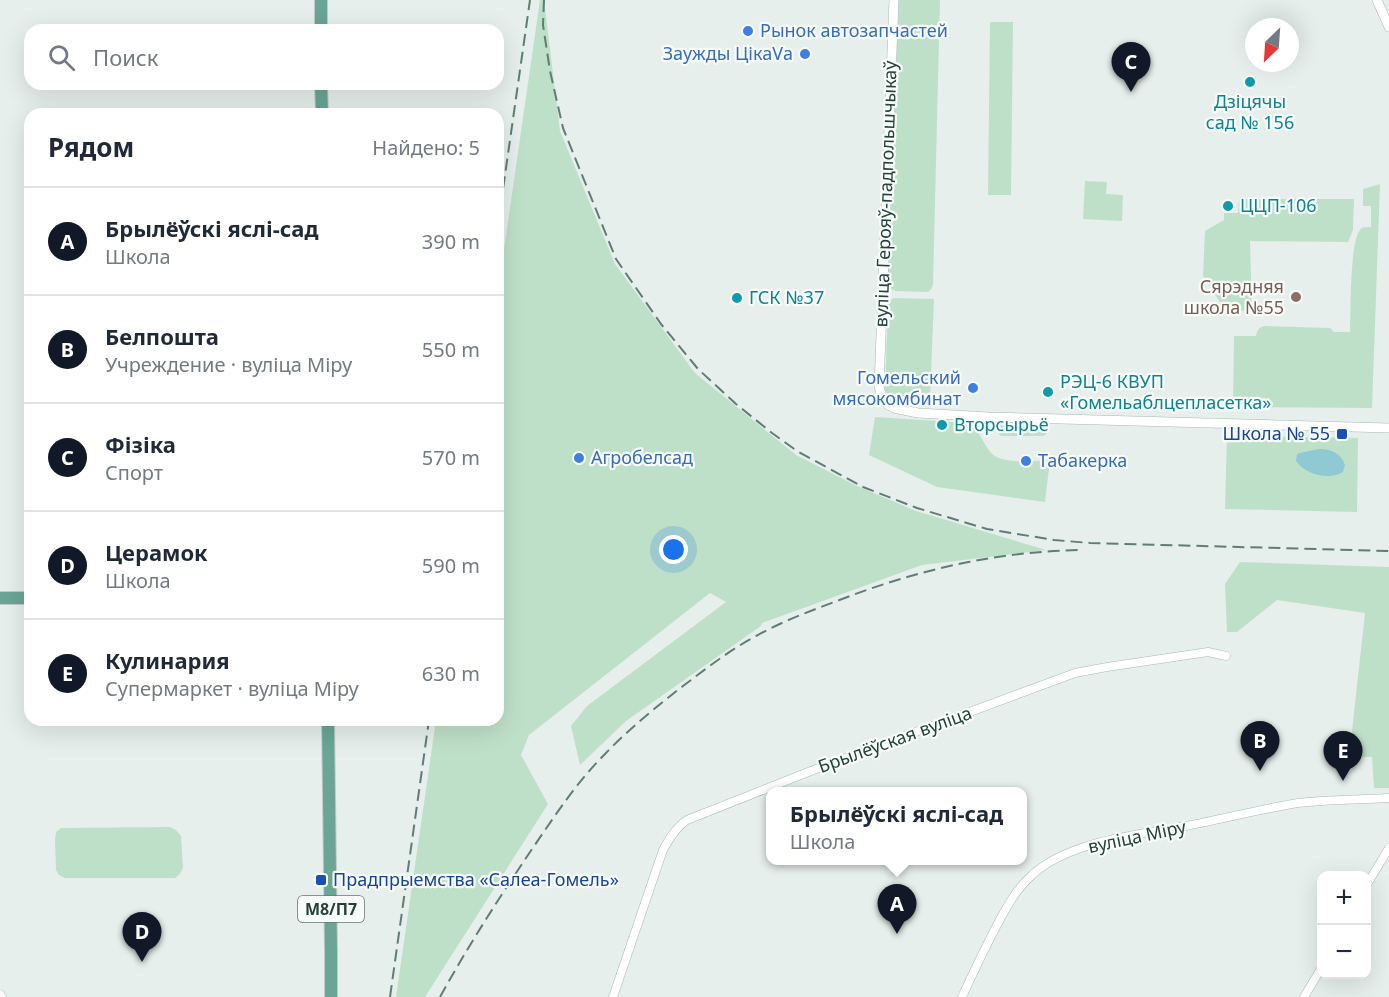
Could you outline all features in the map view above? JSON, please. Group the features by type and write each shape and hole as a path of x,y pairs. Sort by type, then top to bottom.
{"main road":[{"path":"321,0 321,24"},
{"path":"321,90 322,108"},
{"path":"0,598 24,598"},
{"name":"М8/П7","path":"328,726 331,997"}],"street":[{"name":"вуліца Герояў-падпольшчыкаў","path":"894,0 879,387 887,404 894,408 918,413 1389,428"},
{"path":"1377,0 1389,27"},
{"name":"Брылёўская вуліца","path":"770,787 1075,674 1208,652 1226,656"},
{"name":"Брылёўская вуліца","path":"613,997 663,850 674,832 687,820 766,789"},
{"name":"вуліца Міру","path":"962,997 978,962 1016,893 1036,872 1061,855 1119,838 1270,808 1301,803 1389,798"},
{"path":"1371,878 1389,848"},
{"path":"1304,997 1317,975"}],"green space":[{"path":"540,0 544,0 560,131 615,264 695,373 796,455 857,486 916,511 1046,550 922,565 762,623 761,626 626,721 580,765 571,726 587,706 726,602 710,593 529,735 521,755 548,804 425,997 396,997 435,726 504,726 504,249"},
{"path":"899,0 940,0 933,284 928,292 895,291 887,283"},
{"path":"990,22 1013,22 1011,195 988,195"},
{"path":"1085,181 1107,182 1106,194 1123,195 1122,221 1083,219"},
{"path":"1380,184 1372,408 1233,407 1234,336 1256,336 1258,330 1264,326 1330,328 1334,332 1350,332 1355,245 1362,228 1371,227 1371,206 1363,206 1363,189"},
{"path":"1239,199 1354,199 1353,230 1348,242 1250,241 1252,311 1225,310 1203,276 1205,231 1224,220 1224,213 1238,213"},
{"path":"894,298 934,299 930,399 893,399 887,395 885,390 888,305 889,301"},
{"path":"875,417 968,423 996,457 1019,461 1050,459 1045,502 937,487 869,455"},
{"path":"1002,422 1043,424 1047,427 1047,433 1044,436 1001,436 997,431 998,425"},
{"path":"1227,436 1358,438 1357,512 1225,509"},
{"path":"1240,562 1389,567 1389,788 1374,788 1372,757 1351,757 1365,613 1277,600 1237,632 1227,632 1225,584"},
{"path":"170,827 181,836 183,868 175,878 65,878 56,870 55,840 56,832 61,828"}],"water":[{"path":"1319,449 1338,455 1345,465 1343,472 1331,476 1318,475 1300,466 1296,461 1297,454"}],"railway":[{"path":"504,182 530,0"},
{"path":"544,0 543,25 550,71 563,128 616,259 661,324 698,369 736,404 797,451 863,487 917,508 987,529 1054,540 1090,543 1389,551"},
{"path":"440,997 505,890 584,778 614,745 643,719 719,659 748,640 787,621 897,580 989,558 1083,550"},
{"path":"390,997 428,726"}],"place":[{"name":"Рынок автозапчастей","path":"748,31"},
{"name":"Заужды ЦікаVа","path":"805,54"},
{"name":"Дзіцячы сад № 156","path":"1250,82"},
{"name":"Фізіка","path":"1131,92"},
{"name":"ЦЦП-106","path":"1228,206"},
{"name":"Сярэдняя школа №55","path":"1296,297"},
{"name":"ГСК №37","path":"737,298"},
{"name":"Гомельский мясокомбинат","path":"973,388"},
{"name":"РЭЦ-6 КВУП «Гомельаблцепласетка»","path":"1048,392"},
{"name":"Вторсырьё","path":"942,425"},
{"name":"Школа № 55","path":"1342,434"},
{"name":"Агробелсад","path":"579,458"},
{"name":"Табакерка","path":"1026,461"},
{"name":"Белпошта","path":"1260,771"},
{"name":"Кулинария","path":"1343,781"},
{"name":"Прадпрыемства «Салеа-Гомель»","path":"321,880"},
{"name":"Брылёўскі яслі-сад","path":"897,934"},
{"name":"Церамок","path":"142,962"}]}
